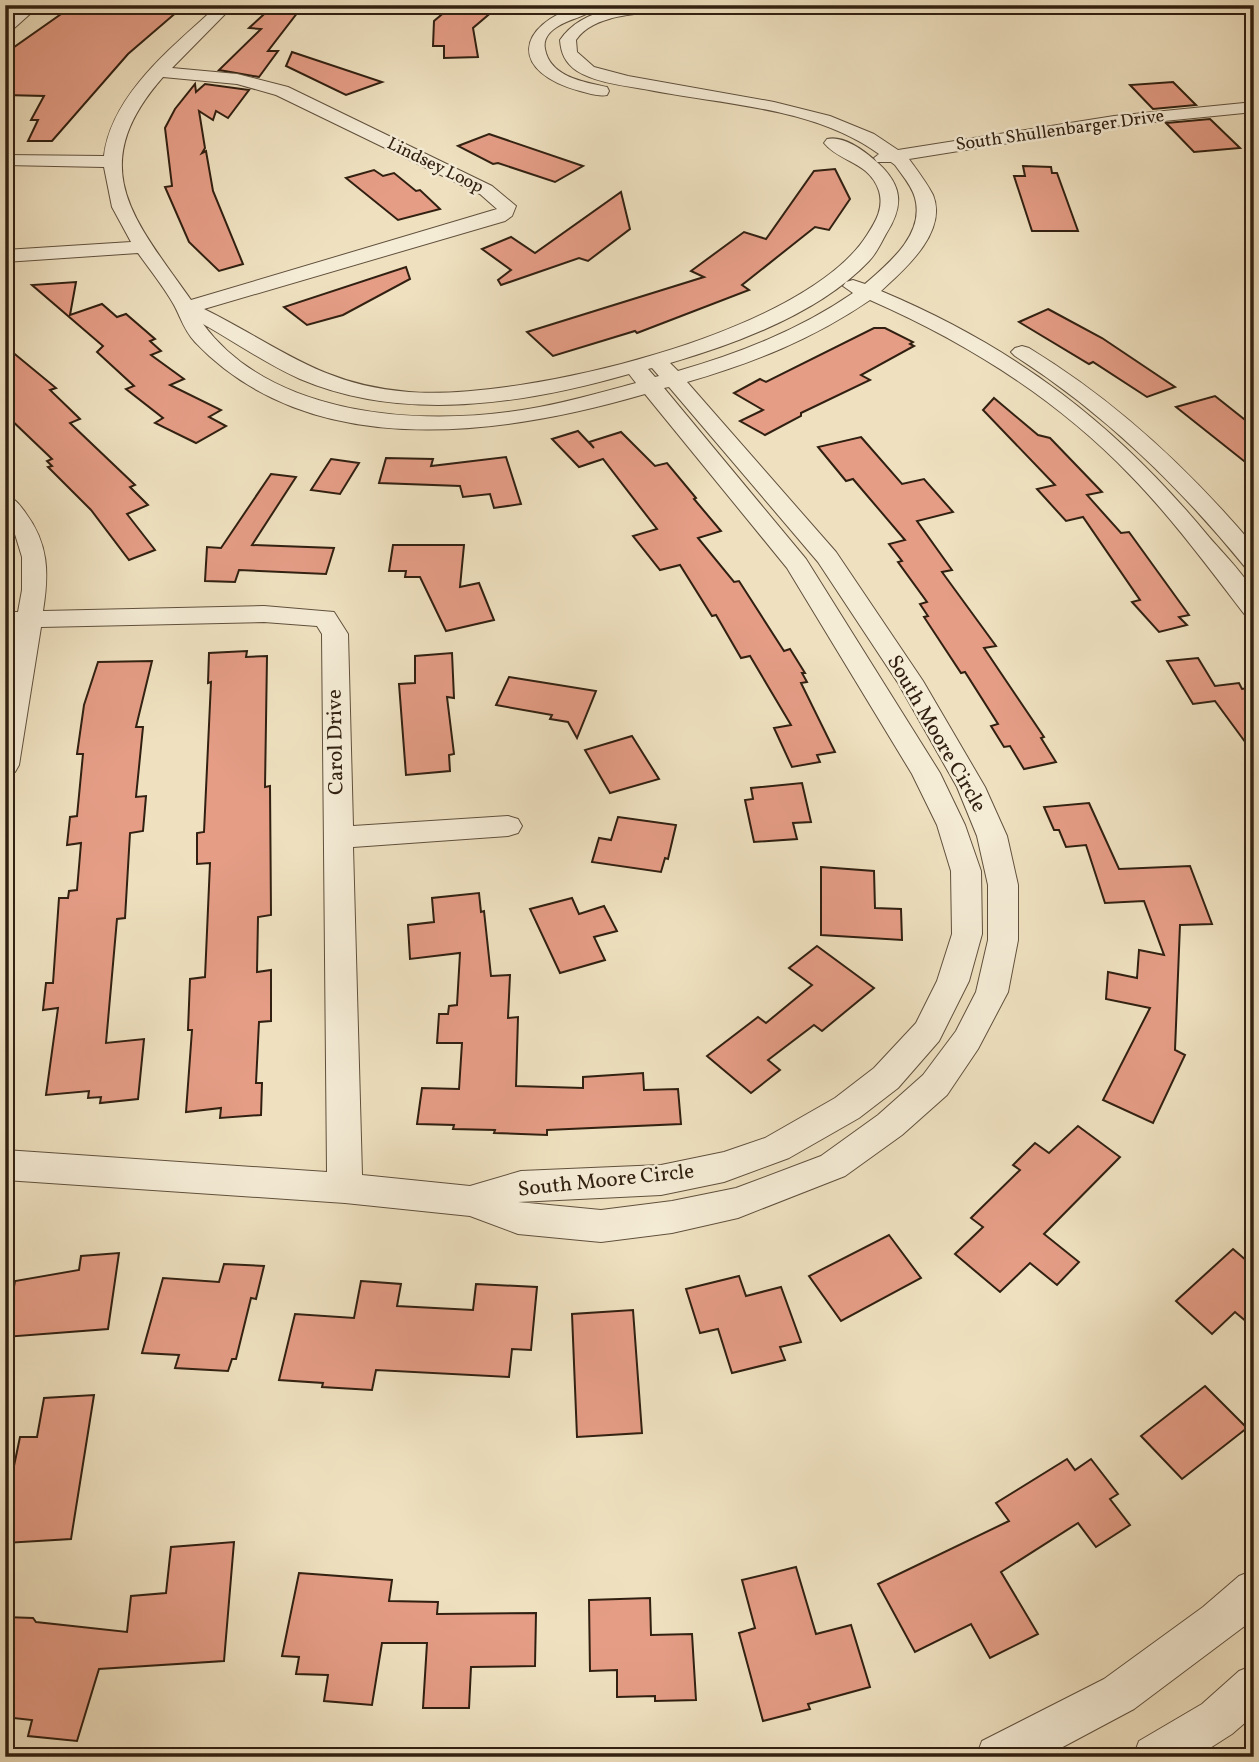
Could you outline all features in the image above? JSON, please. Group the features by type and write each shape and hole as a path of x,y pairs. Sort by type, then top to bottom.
{"street":[{"path":"5,27 33,5"},
{"path":"227,5 159,72 127,114 116,137 113,162 119,200 142,247 186,308 195,328 242,372 280,393 323,408 363,416 420,422 514,418 556,411 653,372 786,312 844,274 885,228 890,210 889,193 872,167 819,136 783,126 600,91 554,74 538,54 537,39 545,28 559,18 596,10 668,5"},
{"path":"1241,5 1254,7"},
{"path":"186,308 217,322 306,373 329,382 396,397 451,399 504,396 747,356 828,320 876,286 918,240 927,205 903,161 850,129 826,120 586,69 576,62 569,52 567,42 572,31 596,10"},
{"name":"Lindsey Loop","path":"159,72 257,81 486,190 507,206 505,212 498,217 186,308"},
{"name":"South Shullenbarger Drive","path":"872,167 1092,123 1254,107"},
{"name":"South Shullenbarger Drive","path":"903,161 1098,133 1254,117"},
{"path":"5,160 113,162"},
{"path":"5,256 142,247"},
{"path":"844,274 962,317 1080,390 1169,464 1211,509 1254,562"},
{"path":"876,286 914,312 1032,381 1088,426 1136,468 1254,609"},
{"name":"South Moore Circle","path":"470,1200 521,1186 661,1180 724,1167 778,1148 847,1108 886,1079 928,1032 953,981 967,934 966,871 951,825 926,773 797,565 653,372"},
{"name":"South Moore Circle","path":"5,1165 345,1188 470,1200 518,1218 601,1226 672,1217 738,1203 833,1166 890,1125 935,1085 967,1040 992,992 1003,940 1003,885 992,836 971,787 910,681 827,557 653,372"},
{"path":"5,502 26,530 34,557 19,618 5,765"},
{"name":"Carol Drive","path":"19,618 264,614 325,618 335,634 345,1188"},
{"path":"337,838 508,826"},
{"path":"998,1757 1119,1694 1218,1622 1254,1591"},
{"path":"1155,1757 1217,1719 1254,1686"}],"building":[{"path":"74,5 177,5 171,10 178,11 128,54 52,141 28,141 38,120 31,120 44,96 5,95 5,57 10,50"},
{"path":"274,5 301,8 268,51 278,51 259,77 219,70 261,29 249,28"},
{"path":"453,5 500,5 473,28 478,57 444,58 444,46 433,46 434,21"},
{"path":"292,52 382,82 346,95 286,66"},
{"path":"1173,82 1196,105 1153,109 1130,85"},
{"path":"195,84 196,92 205,84 249,90 228,118 216,111 213,120 199,111 205,148 202,153 206,151 213,191 243,264 219,271 189,242 165,187 172,186 165,128 175,109"},
{"path":"1210,119 1240,148 1194,152 1166,123"},
{"path":"489,134 583,166 555,182 498,163 493,164 458,146"},
{"path":"1023,166 1051,167 1052,173 1057,173 1078,231 1032,231 1014,176 1025,176"},
{"path":"835,169 850,199 829,230 815,227 742,285 749,290 637,333 635,331 553,356 527,332 704,277 691,271 744,232 766,239 814,171"},
{"path":"374,170 383,176 394,173 416,191 420,190 440,209 398,220 346,178"},
{"path":"621,192 630,229 588,261 579,258 501,285 498,280 511,270 482,249 511,237 535,253"},
{"path":"406,267 410,279 343,315 307,325 284,307"},
{"path":"76,282 70,315 102,304 117,317 126,314 155,339 150,341 161,351 151,355 184,379 170,385 221,410 209,417 226,426 196,443 155,423 163,418 126,389 134,386 97,352 103,346 32,285"},
{"path":"1048,309 1102,338 1175,387 1147,397 1093,362 1089,364 1019,322"},
{"path":"874,328 885,328 913,342 910,344 914,346 861,375 870,380 801,413 801,416 765,435 740,421 763,410 734,393 760,379 766,382"},
{"path":"5,346 56,388 50,390 80,419 70,423 135,485 130,487 148,505 127,514 155,550 129,560 91,510 48,467 52,466 47,461 52,459 5,414"},
{"path":"1215,396 1254,427 1254,469 1176,407"},
{"path":"994,398 1038,435 1050,438 1102,492 1087,495 1121,533 1129,532 1189,615 1179,617 1187,625 1159,632 1132,602 1140,600 1083,517 1066,521 1037,489 1055,485 983,410"},
{"path":"578,431 594,448 589,442 621,432 655,466 667,463 696,498 694,499 721,531 698,538 734,582 739,581 784,651 790,649 805,673 802,673 807,682 801,683 835,752 817,755 820,762 792,767 774,728 791,725 750,656 741,658 716,615 712,616 680,565 660,570 633,536 657,529 603,459 579,467 552,439"},
{"path":"861,437 902,484 924,479 953,512 917,521 952,570 942,572 996,646 984,648 1044,737 1041,738 1056,762 1024,769 1010,746 1004,747 991,726 998,724 965,672 961,673 924,617 928,616 920,604 927,602 898,562 902,561 889,544 905,540 853,479 846,481 818,447"},
{"path":"506,457 521,504 494,508 490,494 463,497 460,486 379,483 386,458 433,459 431,466"},
{"path":"331,459 359,463 340,494 311,490"},
{"path":"271,474 296,477 252,545 334,548 326,574 239,570 235,582 205,581 207,547 221,548"},
{"path":"393,545 464,545 460,587 479,583 494,620 446,631 420,577 405,577 406,571 389,571"},
{"path":"247,651 246,657 267,656 265,787 270,786 271,915 258,917 257,972 271,970 271,1021 259,1022 256,1083 262,1083 261,1115 220,1118 221,1108 186,1112 192,1030 188,1030 190,979 205,977 210,863 197,864 197,833 204,832 211,682 208,683 209,653"},
{"path":"452,653 454,698 447,697 454,754 449,755 450,771 406,775 399,684 415,683 415,656"},
{"path":"1198,658 1215,686 1239,683 1242,689 1254,687 1254,754 1215,701 1193,704 1167,661"},
{"path":"152,661 136,727 143,727 136,797 146,796 143,831 130,833 125,918 117,919 106,1043 144,1039 138,1099 100,1103 101,1097 88,1098 89,1091 46,1095 58,1008 43,1010 46,983 53,983 59,898 68,898 69,891 77,890 81,843 67,845 70,817 77,816 83,754 77,754 84,705 98,662"},
{"path":"509,677 596,691 577,738 568,722 550,719 552,715 496,705"},
{"path":"632,736 659,779 610,793 585,750"},
{"path":"802,783 811,822 793,823 797,839 754,842 745,800 753,799 751,788"},
{"path":"1089,803 1119,869 1190,866 1212,924 1180,925 1175,1050 1185,1055 1153,1123 1103,1100 1150,1008 1106,999 1108,972 1137,978 1139,950 1164,955 1144,901 1105,903 1086,845 1066,847 1059,830 1054,830 1044,807"},
{"path":"618,817 676,825 668,859 665,858 661,872 592,862 599,838 611,840"},
{"path":"821,867 874,871 875,908 901,909 902,940 821,935"},
{"path":"479,893 481,912 484,911 491,976 510,975 508,1018 518,1017 516,1086 583,1088 583,1077 643,1073 644,1090 678,1089 681,1124 547,1130 547,1135 494,1133 495,1130 453,1129 454,1125 417,1124 422,1088 459,1089 462,1043 437,1043 439,1014 448,1014 449,1006 457,1005 460,953 410,959 408,925 434,922 432,898"},
{"path":"572,898 579,914 604,906 617,931 594,937 605,960 560,973 530,909"},
{"path":"817,946 874,988 822,1031 814,1025 768,1060 780,1070 751,1093 707,1056 758,1017 766,1023 812,985 789,968"},
{"path":"1078,1126 1120,1157 1044,1234 1079,1262 1057,1285 1030,1263 1000,1292 955,1254 983,1227 971,1218 1020,1170 1013,1165 1035,1143 1049,1153"},
{"path":"889,1235 921,1278 841,1321 809,1276"},
{"path":"1233,1249 1254,1267 1254,1328 1235,1312 1212,1334 1176,1301"},
{"path":"119,1253 108,1329 5,1337 15,1281 79,1270 81,1256"},
{"path":"224,1264 264,1266 256,1299 251,1298 236,1359 232,1359 228,1371 175,1368 179,1355 142,1353 163,1278 219,1282"},
{"path":"739,1276 746,1296 781,1287 801,1342 780,1347 785,1360 732,1373 718,1329 700,1333 686,1289"},
{"path":"361,1281 401,1284 397,1306 473,1310 476,1284 537,1287 531,1350 512,1349 509,1377 376,1370 372,1390 322,1387 323,1383 279,1380 295,1314 354,1318"},
{"path":"633,1310 642,1433 577,1437 572,1314"},
{"path":"1205,1386 1247,1428 1182,1479 1141,1436"},
{"path":"94,1395 71,1539 5,1543 5,1509 20,1437 37,1437 44,1398"},
{"path":"1067,1459 1075,1470 1091,1459 1118,1494 1110,1499 1130,1525 1096,1547 1078,1523 1001,1572 1038,1634 990,1658 971,1624 915,1652 878,1584 1009,1521 996,1503"},
{"path":"234,1542 224,1661 99,1669 77,1741 28,1736 32,1720 5,1717 5,1617 33,1618 36,1622 127,1632 131,1596 166,1593 171,1547"},
{"path":"796,1567 816,1634 851,1625 870,1687 808,1704 810,1709 763,1721 739,1633 755,1628 742,1580"},
{"path":"299,1573 392,1580 389,1601 438,1602 437,1614 536,1613 535,1666 471,1667 469,1708 423,1708 427,1643 382,1643 372,1705 324,1701 328,1675 296,1674 299,1657 282,1656"},
{"path":"650,1598 651,1635 692,1634 696,1700 655,1701 655,1696 617,1697 617,1670 590,1671 589,1600"}]}
